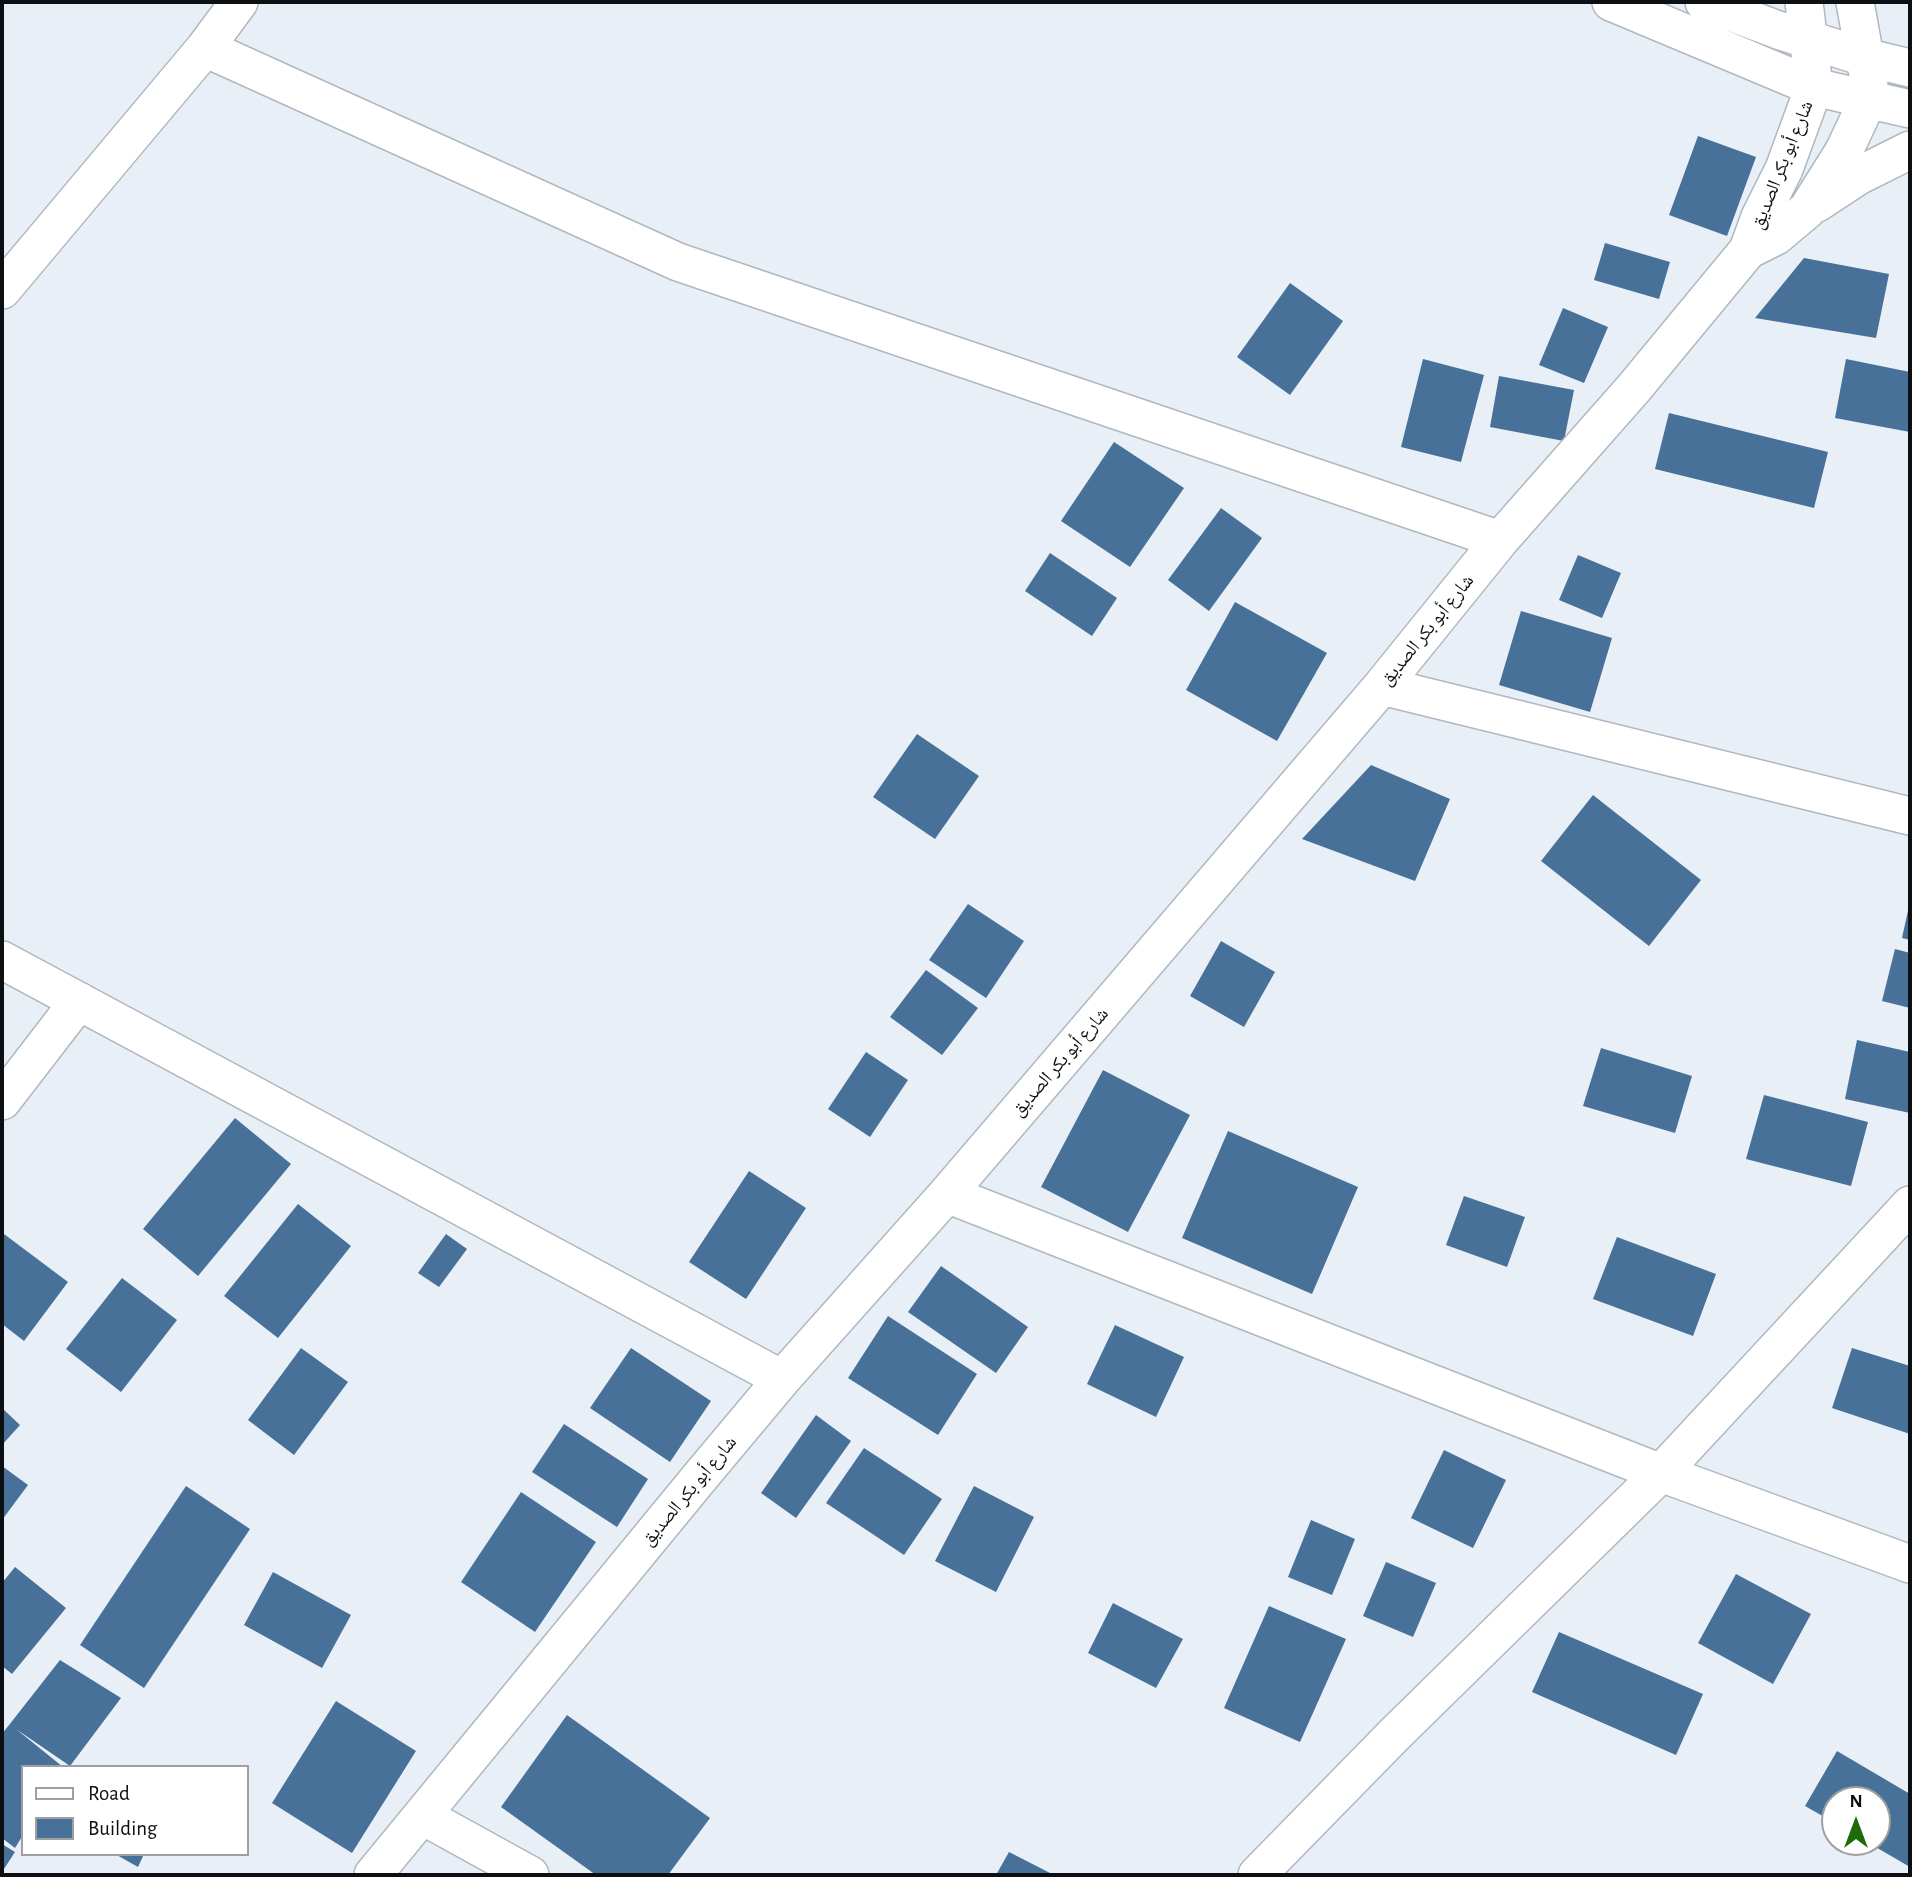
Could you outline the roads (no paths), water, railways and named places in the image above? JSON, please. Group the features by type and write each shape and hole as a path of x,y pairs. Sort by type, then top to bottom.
{"street":[{"path":"2,290 205,48 239,2"},
{"path":"1611,2 1814,87 1910,109"},
{"name":"شارع أبو بكر الصديق","path":"373,1875 782,1379 947,1195 1382,686 1500,540 1634,388 1748,250 1760,217 1784,169 1814,87 1804,2"},
{"name":"شارع أبو بكر الصديق","path":"1748,250 1776,236 1807,210 1844,151 1868,100 1869,80 1855,2"},
{"path":"1721,4 1778,30 1864,57 1910,68"},
{"path":"205,48 678,262 1500,540"},
{"path":"1807,210 1858,176 1910,150"},
{"path":"1382,686 1910,816"},
{"path":"2,960 782,1379"},
{"path":"2,1101 79,1002"},
{"path":"947,1195 1661,1473 1910,1564"},
{"path":"1257,1875 1394,1735 1661,1473 1910,1205"},
{"path":"423,1816 530,1875"}]}
